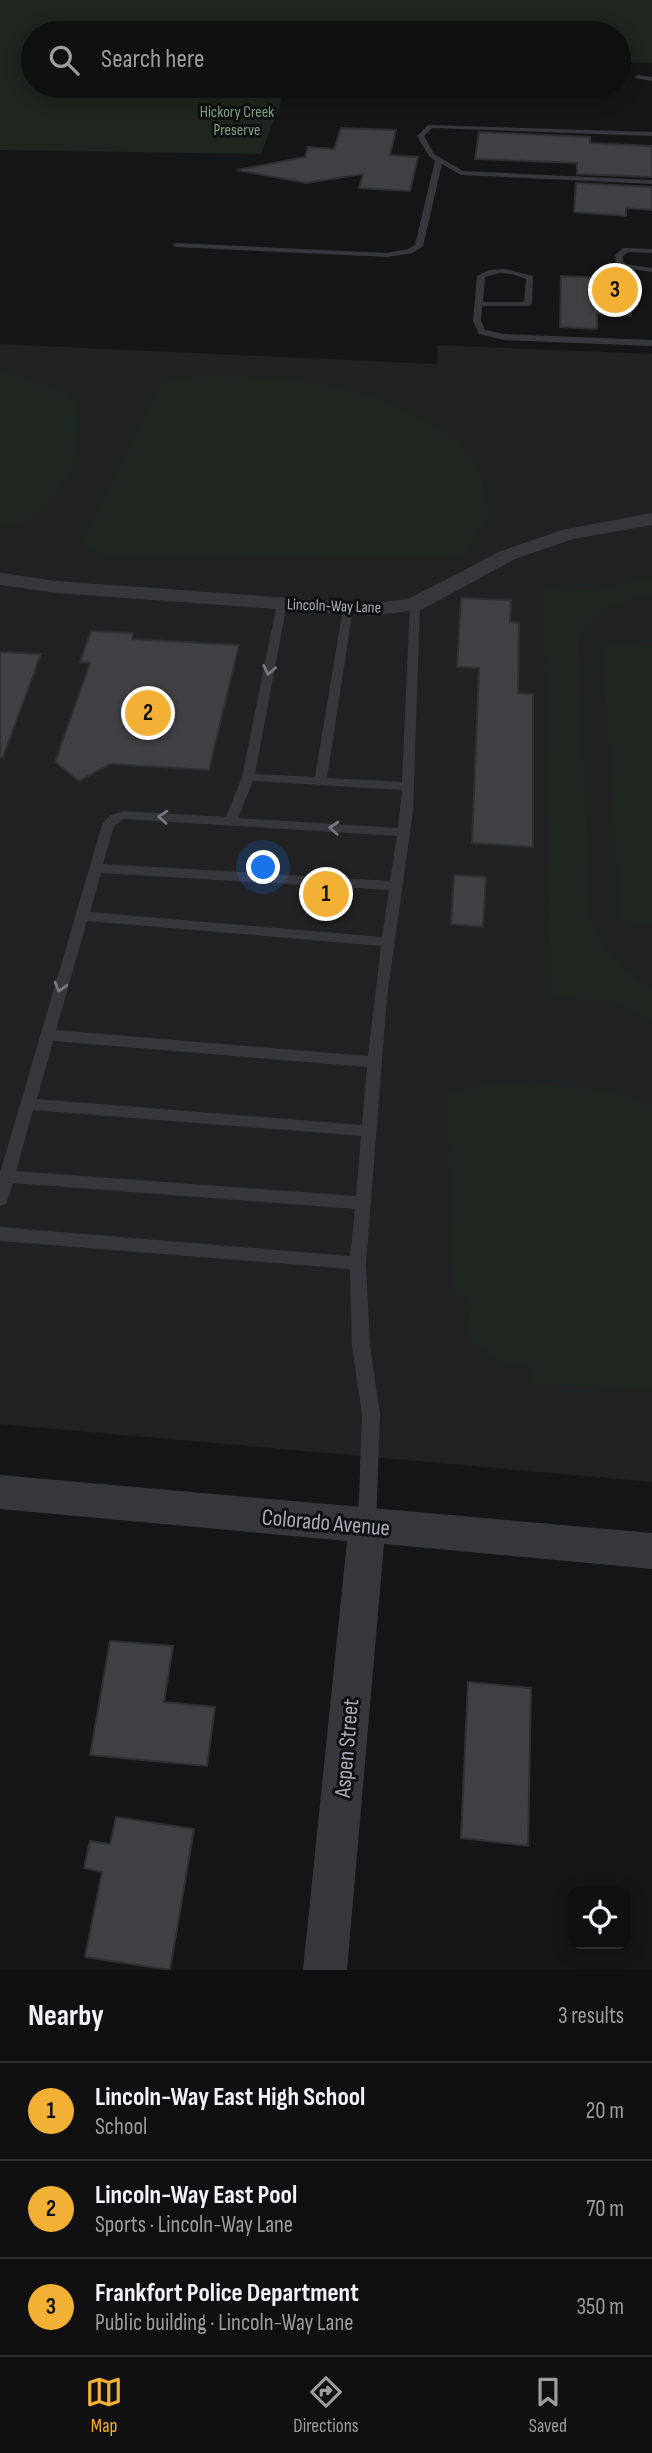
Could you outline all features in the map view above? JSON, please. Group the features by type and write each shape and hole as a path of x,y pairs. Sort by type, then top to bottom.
{"street":[{"name":"Lincoln-Way Lane","path":"0,579 57,587 372,610 415,604 508,555 569,534 652,519"},
{"name":"Colorado Avenue","path":"0,1492 652,1551"},
{"name":"Aspen Street","path":"325,1970 367,1525"}],"lane":[{"path":"637,77 652,79"},
{"path":"652,134 430,126 421,136 431,155 461,173 652,182"},
{"path":"176,245 387,255 410,251 419,246 439,160"},
{"path":"652,251 626,250 619,255 619,263 623,266 652,270"},
{"path":"479,304 528,304 530,278 512,272 486,272 480,280 477,327 491,335 652,343"},
{"path":"231,821 248,777 282,603"},
{"path":"367,1525 371,1414 361,1347 358,1263 388,942 407,811 415,604"},
{"path":"321,780 348,608"},
{"path":"248,777 407,786"},
{"path":"0,1198 108,825 113,819 123,815 402,832"},
{"path":"95,869 395,886"},
{"path":"81,916 388,942"},
{"path":"47,1035 375,1062"},
{"path":"27,1104 369,1131"},
{"path":"7,1176 363,1203"},
{"path":"0,1234 358,1263"}],"shaded area":[{"path":"0,344 437,364 438,345 652,354 652,1482 0,1424"}],"green space":[{"name":"Hickory Creek Preserve","path":"0,0 652,0 652,63 631,62 631,21 21,21 21,98 282,98 261,154 0,150"},
{"path":"0,370 54,388 73,401 78,411 78,445 70,472 55,494 23,526 0,524"},
{"path":"202,376 317,384 345,389 400,407 445,433 467,452 482,480 489,519 461,556 101,555 82,544 162,383"},
{"path":"652,578 652,595 629,600 594,617 580,636 578,648 591,920 601,941 615,959 632,975 652,987 652,1021 616,1002 551,997 543,588 597,591 619,583"},
{"path":"602,644 652,646 652,924 620,922"},
{"path":"482,1085 591,1089 612,1092 652,1105 652,1389 531,1384 529,1364 497,1362 465,1334 471,1306 452,1288 447,1094"}],"building":[{"path":"341,128 396,130 390,155 418,157 410,191 359,188 363,174 306,183 237,170 305,157 308,147 334,149"},
{"path":"479,132 590,137 590,143 652,146 652,177 577,174 577,163 475,159"},
{"path":"576,183 652,187 652,210 626,208 626,216 574,212"},
{"path":"561,276 629,279 631,316 597,314 597,329 560,327"},
{"path":"461,598 511,600 510,622 519,623 518,693 533,694 533,847 472,843 479,668 457,667"},
{"path":"91,631 133,633 132,639 239,645 209,770 110,764 79,781 55,762 90,663 80,662"},
{"path":"0,652 41,654 3,757 0,757"},
{"path":"454,875 486,877 483,927 451,924"},
{"path":"110,1641 173,1646 164,1702 215,1707 207,1766 90,1755"},
{"path":"468,1682 531,1688 528,1846 461,1838"},
{"path":"116,1817 194,1829 170,1970 85,1957 102,1872 84,1868 90,1841 110,1844"}],"place":[{"name":"Frankfort Police Department","path":"615,290"},
{"name":"Lincoln-Way East Pool","path":"148,713"},
{"name":"Lincoln-Way East High School","path":"326,894"}]}
